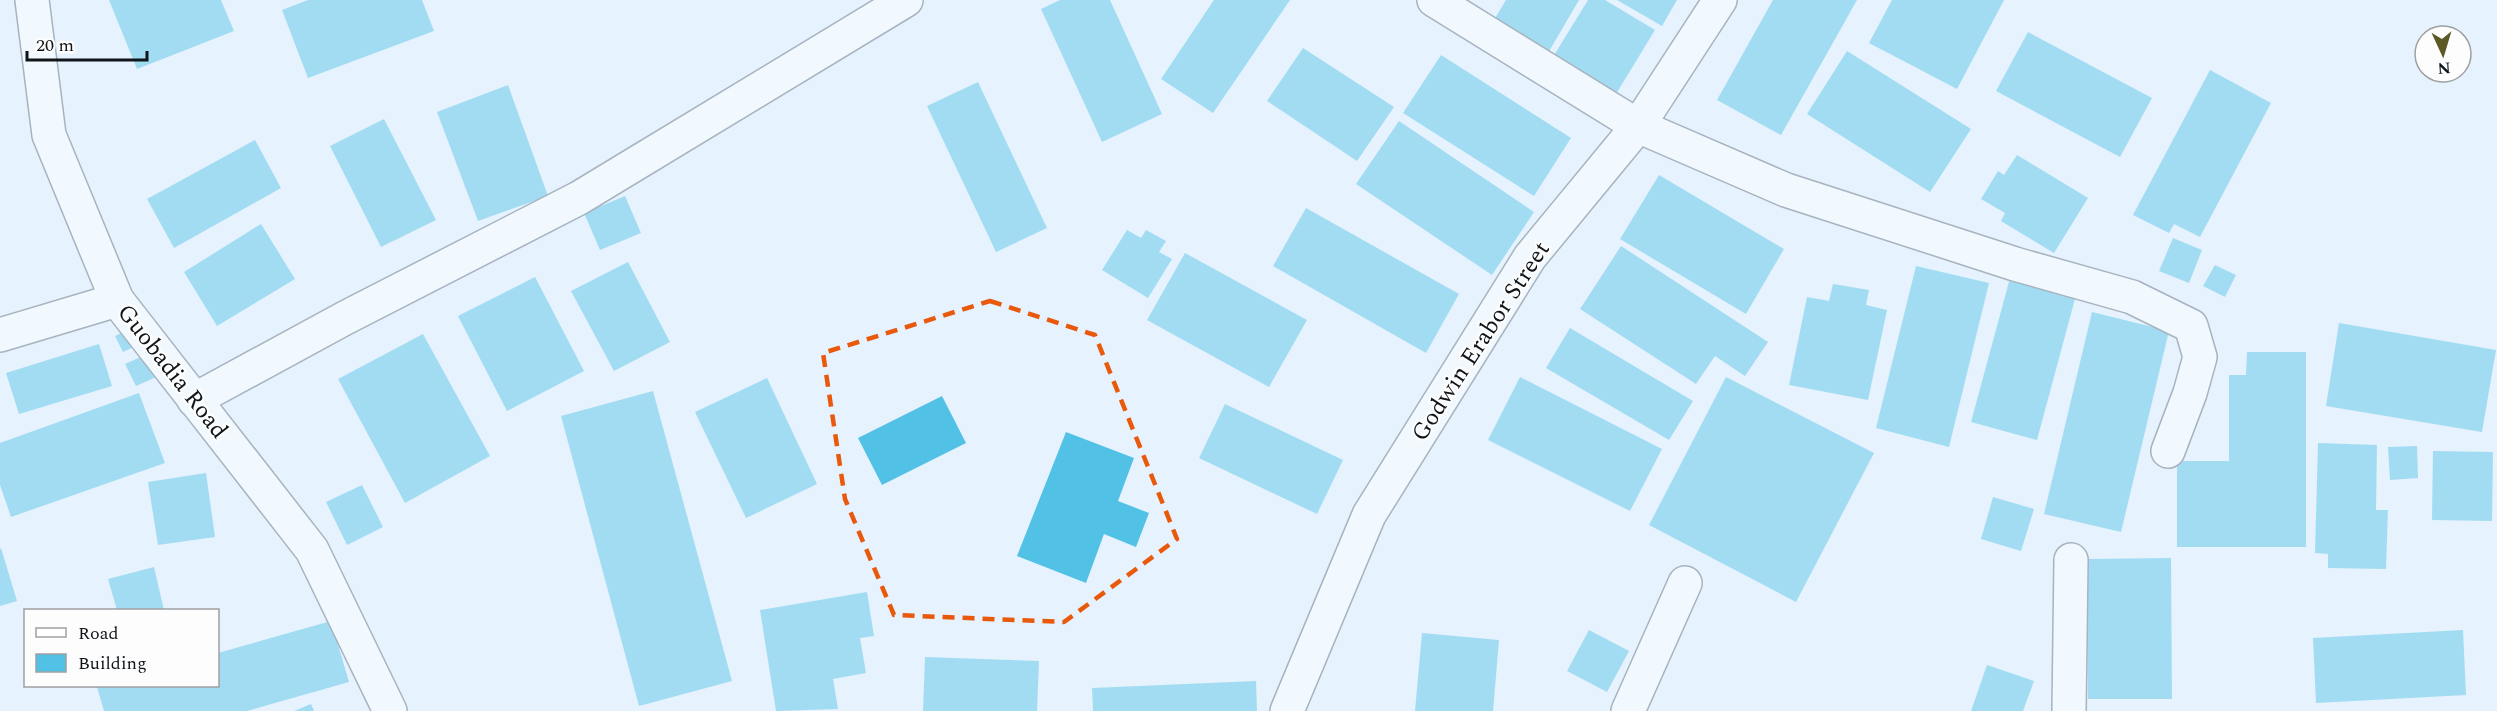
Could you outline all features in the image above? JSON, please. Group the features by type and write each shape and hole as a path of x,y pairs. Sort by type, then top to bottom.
{"street":[{"name":"Guobadia Road","path":"32,0 49,135 117,300 312,550 390,711"},
{"path":"194,399 345,318 579,198 906,0"},
{"path":"1434,0 1638,126 1786,190 2015,264 2132,297 2191,326 2200,357 2190,393 2168,451"},
{"name":"Godwin Erabor Street","path":"1287,711 1370,515 1530,257 1638,126 1720,0"},
{"path":"0,335 117,300"},
{"path":"2069,711 2071,560"},
{"path":"1628,711 1685,583"}],"highlighted area":[{"path":"990,301 1095,335 1177,539 1064,622 894,615 845,499 823,353"}],"building":[{"path":"109,0 221,0 234,31 137,69"},
{"path":"308,0 422,0 434,31 308,78 282,10"},
{"path":"1060,0 1110,0 1162,114 1102,142 1041,9"},
{"path":"1214,0 1290,0 1213,113 1161,79"},
{"path":"1506,0 1579,0 1548,53 1494,20"},
{"path":"1588,0 1605,0 1655,30 1616,94 1553,57"},
{"path":"1617,0 1677,0 1662,26"},
{"path":"1773,0 1857,0 1781,135 1717,100"},
{"path":"1892,0 2004,0 1957,89 1869,43"},
{"path":"2028,32 2152,98 2120,157 1996,91"},
{"path":"1303,48 1394,107 1357,161 1267,101"},
{"path":"1847,51 1971,129 1930,192 1807,114"},
{"path":"1441,55 1571,138 1534,196 1403,113"},
{"path":"2210,70 2271,103 2200,237 2174,224 2169,233 2133,215"},
{"path":"978,82 1047,228 996,252 927,106"},
{"path":"508,85 548,196 478,221 437,112"},
{"path":"384,119 436,220 381,247 330,146"},
{"path":"1399,121 1534,212 1492,275 1356,184"},
{"path":"255,140 281,188 174,248 147,199"},
{"path":"2017,155 2088,198 2054,253 2001,221 2005,213 1981,199 1998,171 2004,175"},
{"path":"1659,175 1784,249 1746,314 1620,239"},
{"path":"625,196 641,233 600,250 584,213"},
{"path":"1306,208 1459,294 1426,353 1273,266"},
{"path":"261,224 295,279 217,326 184,272"},
{"path":"1127,230 1141,238 1146,230 1166,241 1159,252 1172,259 1148,298 1102,270"},
{"path":"2173,238 2202,250 2189,283 2159,271"},
{"path":"1621,246 1768,342 1745,376 1715,356 1696,384 1580,309"},
{"path":"1185,253 1307,320 1269,387 1147,320"},
{"path":"628,262 670,342 614,371 571,291"},
{"path":"2215,265 2236,275 2225,297 2203,286"},
{"path":"1916,266 1989,283 1949,447 1876,428"},
{"path":"535,277 584,371 507,411 458,316"},
{"path":"2010,278 2076,295 2037,440 1971,422"},
{"path":"1833,284 1869,290 1866,305 1887,310 1868,400 1789,385 1807,297 1829,301"},
{"path":"2092,312 2169,331 2121,532 2044,514"},
{"path":"2339,323 2496,350 2482,432 2326,406"},
{"path":"134,327 142,343 123,352 115,336"},
{"path":"1570,328 1693,401 1669,440 1546,368"},
{"path":"423,334 490,456 405,503 338,379"},
{"path":"99,344 112,386 19,414 6,373"},
{"path":"152,352 163,374 136,386 125,364"},
{"path":"2247,352 2306,352 2306,547 2177,547 2177,461 2229,461 2229,375 2246,375"},
{"path":"1520,377 1662,449 1630,511 1488,440"},
{"path":"1726,377 1874,453 1796,602 1649,525"},
{"path":"767,378 817,484 746,518 695,412"},
{"path":"653,391 732,681 639,706 561,416"},
{"path":"139,393 165,463 11,517 0,485 0,443"},
{"path":"942,396 966,443 882,485 858,438"},
{"path":"1225,404 1343,460 1317,514 1199,458"},
{"path":"1066,432 1134,458 1118,501 1149,513 1136,547 1104,534 1086,583 1017,556"},
{"path":"2318,443 2377,445 2376,510 2388,510 2386,569 2328,568 2328,554 2315,553"},
{"path":"2417,446 2418,478 2390,480 2388,447"},
{"path":"2433,451 2493,452 2492,521 2432,520"},
{"path":"206,473 215,537 158,545 148,482"},
{"path":"362,485 383,527 347,545 326,502"},
{"path":"1993,497 2034,509 2021,551 1981,539"},
{"path":"0,549 17,601 0,606"},
{"path":"2171,558 2172,699 2088,699 2087,559"},
{"path":"154,567 164,609 117,609 108,579"},
{"path":"867,592 874,636 860,638 866,673 833,679 838,709 776,711 760,610"},
{"path":"331,621 349,682 247,711 104,711 97,687 219,687 219,653"},
{"path":"1589,630 1629,651 1607,692 1567,671"},
{"path":"2463,630 2466,695 2316,703 2313,638"},
{"path":"1422,633 1499,640 1493,711 1415,711"},
{"path":"925,657 1039,661 1037,711 923,711"},
{"path":"1987,665 2034,681 2023,711 1971,711"},
{"path":"1256,681 1257,711 1093,711 1092,688"},
{"path":"311,704 314,711 294,711"}]}
